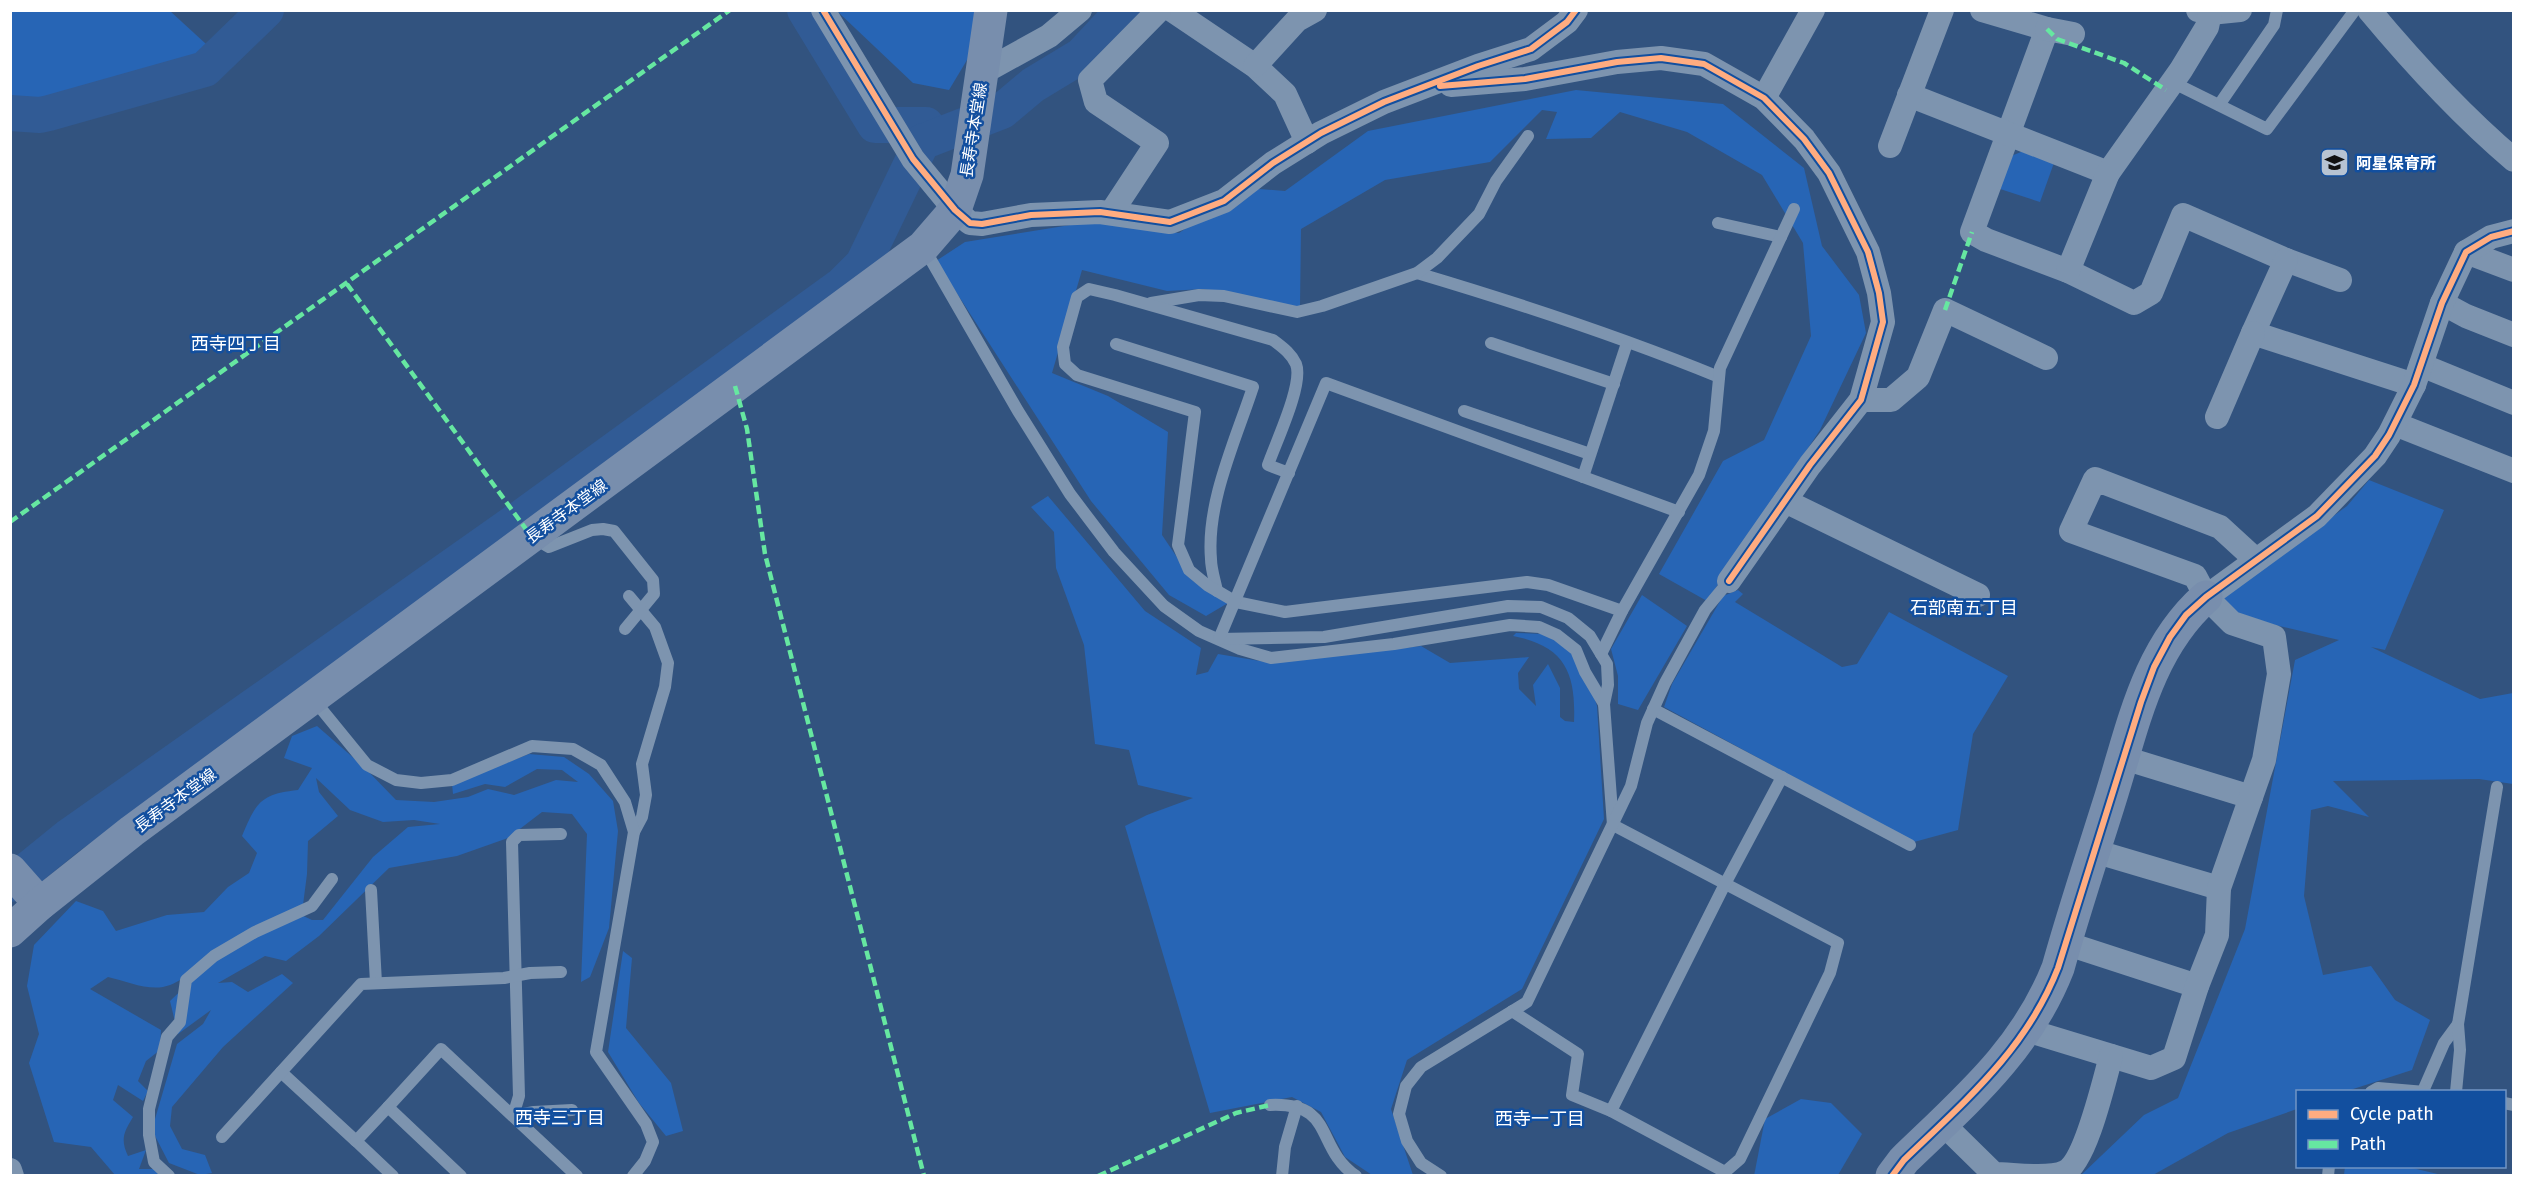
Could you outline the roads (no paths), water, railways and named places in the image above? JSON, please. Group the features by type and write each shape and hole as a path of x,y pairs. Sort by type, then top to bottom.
{"main road":[{"name":"長寿寺本堂線","path":"10,931 24,886 132,831 924,247 955,210 967,175 992,10"},
{"path":"1892,1176 1904,1160 1943,1124 2004,1060 2046,999 2154,667 2170,637 2186,615 2206,597"}],"street":[{"path":"823,10 922,169 955,210 970,223 976,224 1031,214 1100,212 1170,222 1224,201 1273,163 1307,142 1384,102 1531,49 1567,22 1576,10"},
{"path":"982,73 1049,36 1080,10"},
{"path":"1111,213 1157,143 1096,102 1090,80 1160,10"},
{"path":"1172,10 1255,66 1285,94 1307,142"},
{"path":"1255,66 1297,20 1315,10"},
{"path":"1764,98 1813,10"},
{"path":"1890,146 1942,10"},
{"path":"1982,10 2073,34"},
{"path":"2068,271 2108,173 2172,82 2207,27 2204,12 2240,10"},
{"path":"2369,10 2421,71 2485,135 2513,159"},
{"path":"2047,29 1972,231 1986,240 2068,271 2134,303 2151,293 2183,215 2286,260 2340,280"},
{"path":"1422,87 1525,79 1617,62 1661,58 1704,63 1764,98 1804,139 1829,174 1868,252 1879,293 1883,322 1861,400 1785,501 1729,581"},
{"path":"1910,95 2108,173"},
{"path":"2206,597 2316,516 2375,456 2395,424 2418,375 2442,303 2466,252 2491,237 2514,231"},
{"path":"2466,252 2514,270"},
{"path":"2217,417 2286,260"},
{"path":"2442,303 2466,316 2514,335"},
{"path":"1861,400 1891,400 1918,377 1945,310 2046,358"},
{"path":"2253,333 2418,375 2514,403"},
{"path":"2395,424 2514,471"},
{"path":"2026,1030 2151,1068 2174,1058 2197,986 2217,935 2219,888 2264,760 2278,674 2274,637 2232,623 2206,597 2195,576 2072,531 2095,479 2220,527 2256,560"},
{"path":"1785,501 1978,595"},
{"path":"2124,758 2251,796"},
{"path":"2094,852 2219,888"},
{"path":"2065,943 2197,986"},
{"path":"1943,1124 1994,1174 2051,1175 2066,1172 2084,1149 2111,1056"},
{"path":"10,1170 12,1176"}],"lane":[{"path":"2219,105 2274,25 2277,10"},
{"path":"2172,82 2267,129 2355,10"},
{"path":"1147,303 1199,295 1224,296 1297,312 1322,306 1417,273 1437,258 1479,214 1496,181 1528,136"},
{"path":"1601,654 1622,611 1699,475 1714,431 1720,368 1794,209"},
{"path":"1718,223 1781,237"},
{"path":"924,247 1018,411 1070,494 1114,552 1164,606 1199,631 1240,650 1271,658 1394,644 1510,625 1539,627 1557,635 1576,650 1585,672 1604,704"},
{"path":"1417,273 1628,343 1719,377"},
{"path":"1289,472 1268,465 1296,384 1297,366 1287,351 1273,340 1147,303 1089,289 1077,297 1063,347 1065,364 1077,375 1195,412 1178,545 1189,570 1236,602 1285,612 1527,582 1548,585 1622,611"},
{"path":"1491,343 1614,384"},
{"path":"1582,477 1628,343"},
{"path":"1116,344 1253,387 1219,492 1212,527 1210,559 1217,591"},
{"path":"1219,639 1326,383 1679,512"},
{"path":"1464,411 1590,454"},
{"path":"531,536 549,547 592,530 614,531 653,580 654,594 625,629"},
{"path":"1443,1175 1421,1162 1407,1141 1399,1114 1406,1086 1421,1067 1527,1002 1631,786 1647,723 1653,709 1705,610 1729,581"},
{"path":"629,596 655,627 668,663 665,687 642,764 646,795 642,817 634,832 596,1052 646,1124 653,1142 645,1161 633,1176"},
{"path":"1219,639 1324,637 1508,606 1541,607 1568,618 1590,636 1607,664 1608,685 1604,704 1613,825"},
{"path":"312,698 367,765 396,780 421,783 452,780 532,747 573,749 601,765 625,802 634,832"},
{"path":"1653,709 1910,844"},
{"path":"1611,1111 1725,884 1782,777"},
{"path":"2456,1090 2460,1050 2458,1024 2497,787"},
{"path":"1512,1011 1578,1054 1572,1095 1611,1111 1725,1172 1740,1159 1830,973 1838,943 1613,825"},
{"path":"513,1116 519,1096 513,842 519,835 561,834"},
{"path":"169,1176 154,1162 149,1135 149,1109 167,1037 180,1022 186,980 214,956 255,932 312,906 332,879"},
{"path":"371,890 376,984"},
{"path":"222,1137 362,984 504,978 561,972"},
{"path":"2424,1090 2444,1043 2458,1024"},
{"path":"356,1141 441,1049 577,1176"},
{"path":"280,1072 393,1176"},
{"path":"2374,1090 2378,1088 2409,1090"},
{"path":"1270,1105 1290,1104 1307,1109 1319,1123 1334,1153 1356,1176"},
{"path":"1282,1176 1285,1147 1297,1106"},
{"path":"388,1107 461,1176"},
{"path":"513,1116 534,1112 572,1110"}],"waterway":[{"path":"10,113 40,115 49,113 205,69 266,10"},
{"path":"805,10 875,125 926,125"},
{"path":"10,884 68,837 518,520 842,285 863,264 922,142 1002,111 1033,85 1081,56 1124,10"}],"place":[{"name":"阿星保育所","path":"2335,163"}],"district":[{"name":"西寺四丁目","path":"236,344"},
{"name":"石部南五丁目","path":"1964,608"},
{"name":"西寺三丁目","path":"560,1118"},
{"name":"西寺一丁目","path":"1540,1119"}]}
